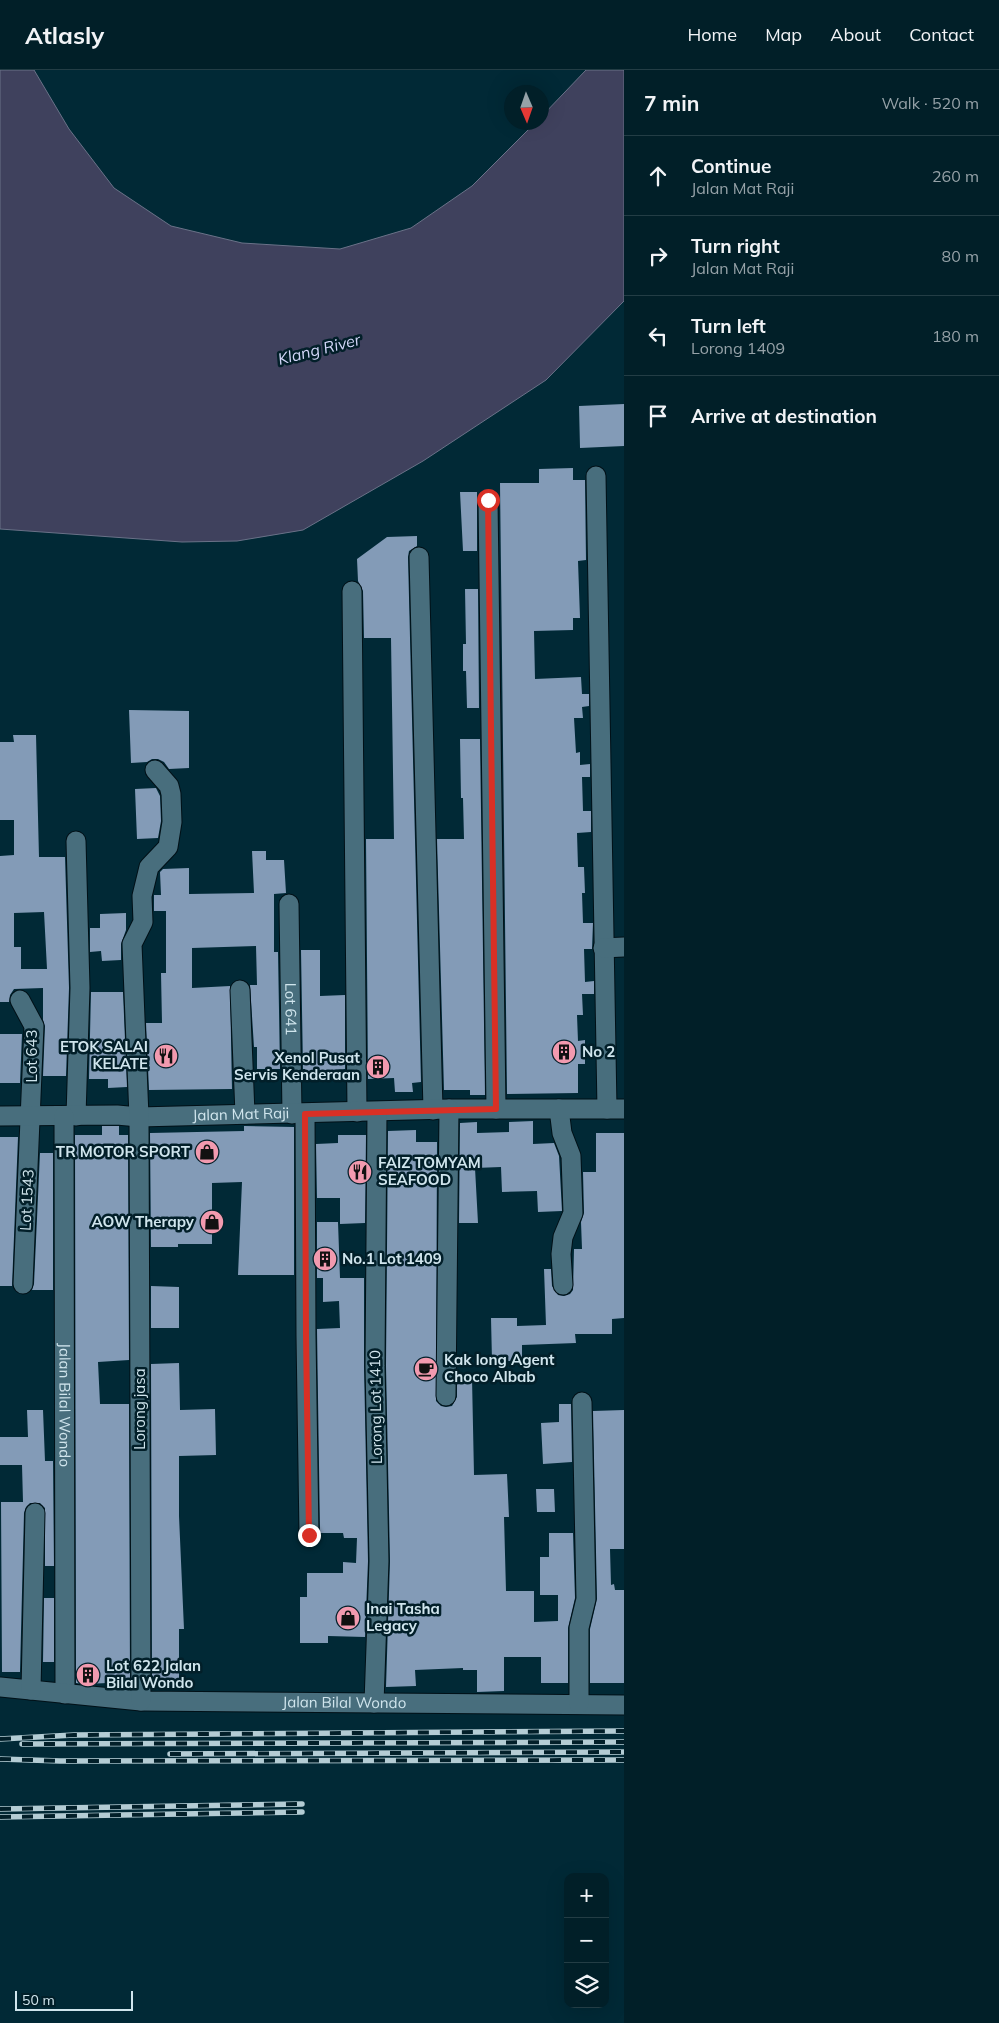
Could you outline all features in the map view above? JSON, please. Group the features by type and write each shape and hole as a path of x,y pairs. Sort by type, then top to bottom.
{"street":[{"path":"596,476 603,948 615,1109"},
{"path":"488,500 496,1109"},
{"path":"419,557 441,1110 446,1396"},
{"path":"352,591 357,1112"},
{"name":"Lorong jasa","path":"141,1701 139,1116 132,944 143,922 142,896 149,867 168,847 172,822 172,794 169,786 155,770"},
{"path":"70,1116 80,988 76,841"},
{"name":"Lot 641","path":"289,904 306,1335 309,1535"},
{"path":"603,948 624,947"},
{"path":"240,990 245,1114"},
{"name":"Lot 643","path":"20,1000 34,1026 31,1116"},
{"name":"Jalan Mat Raji","path":"0,1116 139,1116 496,1109 615,1109"},
{"path":"559,1109 562,1133 571,1156 573,1213 563,1237 563,1285"},
{"name":"Lorong Lot 1410","path":"374,1703 380,1561 375,1366 377,1112"},
{"name":"Lot 1543","path":"24,1284 31,1116"},
{"name":"Jalan Bilal Wondo","path":"65,1694 70,1116"},
{"path":"579,1704 580,1628 586,1599 582,1402"},
{"path":"31,1690 35,1513"},
{"name":"Jalan Bilal Wondo","path":"0,1687 141,1701 624,1705"}],"water":[{"name":"Klang River","path":"0,70 34,70 69,129 114,188 171,226 242,243 340,249 411,228 472,186 528,130 549,130 549,109 586,70 624,70 624,301 546,380 423,461 303,530 237,541 182,542 0,529"}],"building":[{"path":"624,404 624,446 580,448 579,406"},
{"path":"573,468 573,480 585,480 586,560 578,561 580,618 573,618 573,630 534,631 535,679 581,677 582,694 589,694 589,706 582,707 583,718 574,718 576,753 580,752 580,765 590,764 590,777 582,777 583,811 591,811 591,832 577,833 578,867 584,867 585,893 582,893 583,923 593,923 592,949 584,949 585,982 594,981 594,994 582,994 583,1015 577,1015 578,1041 585,1040 585,1064 578,1064 578,1093 507,1094 500,483 539,483 539,469"},
{"path":"460,492 477,492 477,551 463,551"},
{"path":"417,536 417,546 409,551 408,557 421,1082 412,1083 413,1092 395,1092 394,1078 368,1079 366,839 394,839 391,638 364,638 363,591 358,581 357,559 387,537"},
{"path":"465,589 478,589 479,708 467,708 466,671 463,671 463,644 466,644"},
{"path":"129,710 189,711 189,768 169,769 164,762 158,759 131,763"},
{"path":"13,735 36,735 39,857 65,857 69,988 66,1076 43,1076 45,1026 43,1020 43,988 14,989 10,995 9,1002 0,1002 0,856 14,855 14,820 0,820 0,742 14,742","holes":["44,912 47,969 21,969 21,947 14,947 14,913"]},
{"path":"460,739 480,739 485,1095 470,1095 470,1090 444,1090 437,839 464,839"},
{"path":"156,788 160,796 161,821 158,838 137,839 135,789"},
{"path":"252,851 266,851 266,860 284,860 286,893 274,894 274,952 278,952 280,1069 257,1069 257,1047 254,1047 250,985 257,985 256,946 192,948 192,988 230,986 232,1089 149,1090 146,1023 162,1023 161,973 166,973 166,911 154,911 154,895 161,895 160,872 163,869 189,868 189,894 254,893"},
{"path":"126,913 126,930 121,944 121,960 102,961 101,951 90,952 90,928 100,928 100,914"},
{"path":"301,950 320,950 320,996 345,995 345,1069 306,1072 303,1069"},
{"path":"91,992 123,992 127,1087 108,1088 108,1079 89,1079"},
{"path":"0,1034 22,1034 20,1083 0,1083"},
{"path":"533,1121 533,1144 554,1143 559,1156 562,1211 538,1212 537,1191 502,1192 501,1167 475,1168 478,1223 459,1223 460,1123 477,1122 477,1133 509,1132 509,1122"},
{"path":"102,1126 119,1126 119,1135 128,1135 129,1360 98,1362 100,1404 129,1404 130,1682 85,1684 76,1683 75,1135 102,1135"},
{"path":"244,1126 294,1127 294,1275 238,1275 242,1182 212,1183 212,1244 178,1244 178,1247 151,1247 150,1133 244,1131"},
{"path":"416,1130 416,1142 437,1142 436,1401 441,1406 452,1406 457,1397 457,1379 472,1378 474,1475 507,1474 509,1517 504,1517 506,1591 534,1591 534,1622 558,1621 558,1595 540,1595 540,1557 549,1557 549,1533 573,1533 575,1598 568,1628 568,1683 541,1683 541,1657 504,1657 504,1691 477,1692 477,1670 463,1670 463,1668 415,1670 416,1686 386,1687 390,1561 386,1366 388,1131"},
{"path":"596,1133 624,1133 624,1318 612,1319 612,1334 575,1334 576,1343 522,1345 522,1361 492,1361 491,1318 517,1318 517,1326 546,1325 544,1269 551,1269 552,1286 558,1295 570,1294 573,1290 574,1249 582,1249 581,1222 584,1213 583,1172 596,1172"},
{"path":"338,1135 366,1135 365,1223 340,1224 340,1198 317,1198 316,1144 338,1143"},
{"path":"0,1137 18,1137 12,1286 0,1286"},
{"path":"40,1153 53,1153 53,1290 32,1290 34,1284"},
{"path":"317,1222 338,1222 340,1278 364,1278 368,1561 365,1637 328,1636 328,1643 300,1643 300,1597 307,1597 307,1573 343,1573 343,1562 356,1563 357,1538 344,1538 343,1533 320,1533 317,1329 340,1328 339,1301 323,1302 323,1278 317,1278"},
{"path":"151,1286 179,1287 179,1328 151,1328"},
{"path":"179,1363 180,1410 215,1409 216,1455 179,1456 179,1516 184,1629 179,1629 179,1686 152,1686 151,1364"},
{"path":"559,1404 571,1404 572,1462 543,1464 541,1423 559,1422"},
{"path":"27,1410 43,1410 45,1461 53,1461 54,1566 45,1566 45,1508 40,1503 30,1503 24,1513 20,1672 2,1672 1,1502 23,1502 22,1465 0,1465 0,1437 28,1437"},
{"path":"624,1410 624,1549 610,1549 611,1585 614,1584 615,1590 624,1590 624,1683 590,1683 590,1629 597,1599 593,1411"},
{"path":"536,1489 554,1489 555,1512 537,1512"},
{"path":"44,1598 54,1598 54,1662 43,1662"}],"railway":[{"path":"0,1739 74,1735 624,1731"},
{"path":"22,1744 624,1742"},
{"path":"170,1754 624,1752"},
{"path":"0,1759 60,1761 624,1760"},
{"path":"0,1809 302,1804"},
{"path":"0,1817 302,1812"}],"place":[{"name":"No 2","path":"564,1052"},
{"name":"ETOK SALAI KELATE","path":"166,1056"},
{"name":"Xenol Pusat Servis Kenderaan","path":"378,1067"},
{"name":"TR MOTOR SPORT","path":"207,1152"},
{"name":"FAIZ TOMYAM SEAFOOD","path":"360,1172"},
{"name":"AOW Therapy","path":"212,1222"},
{"name":"No.1 Lot 1409","path":"325,1259"},
{"name":"Kak long Agent Choco Albab","path":"426,1369"},
{"name":"Inai Tasha Legacy","path":"348,1618"},
{"name":"Lot 622 Jalan Bilal Wondo","path":"88,1675"}],"route":[{"path":"309,1535 305,1114 496,1109 488,500"}]}
